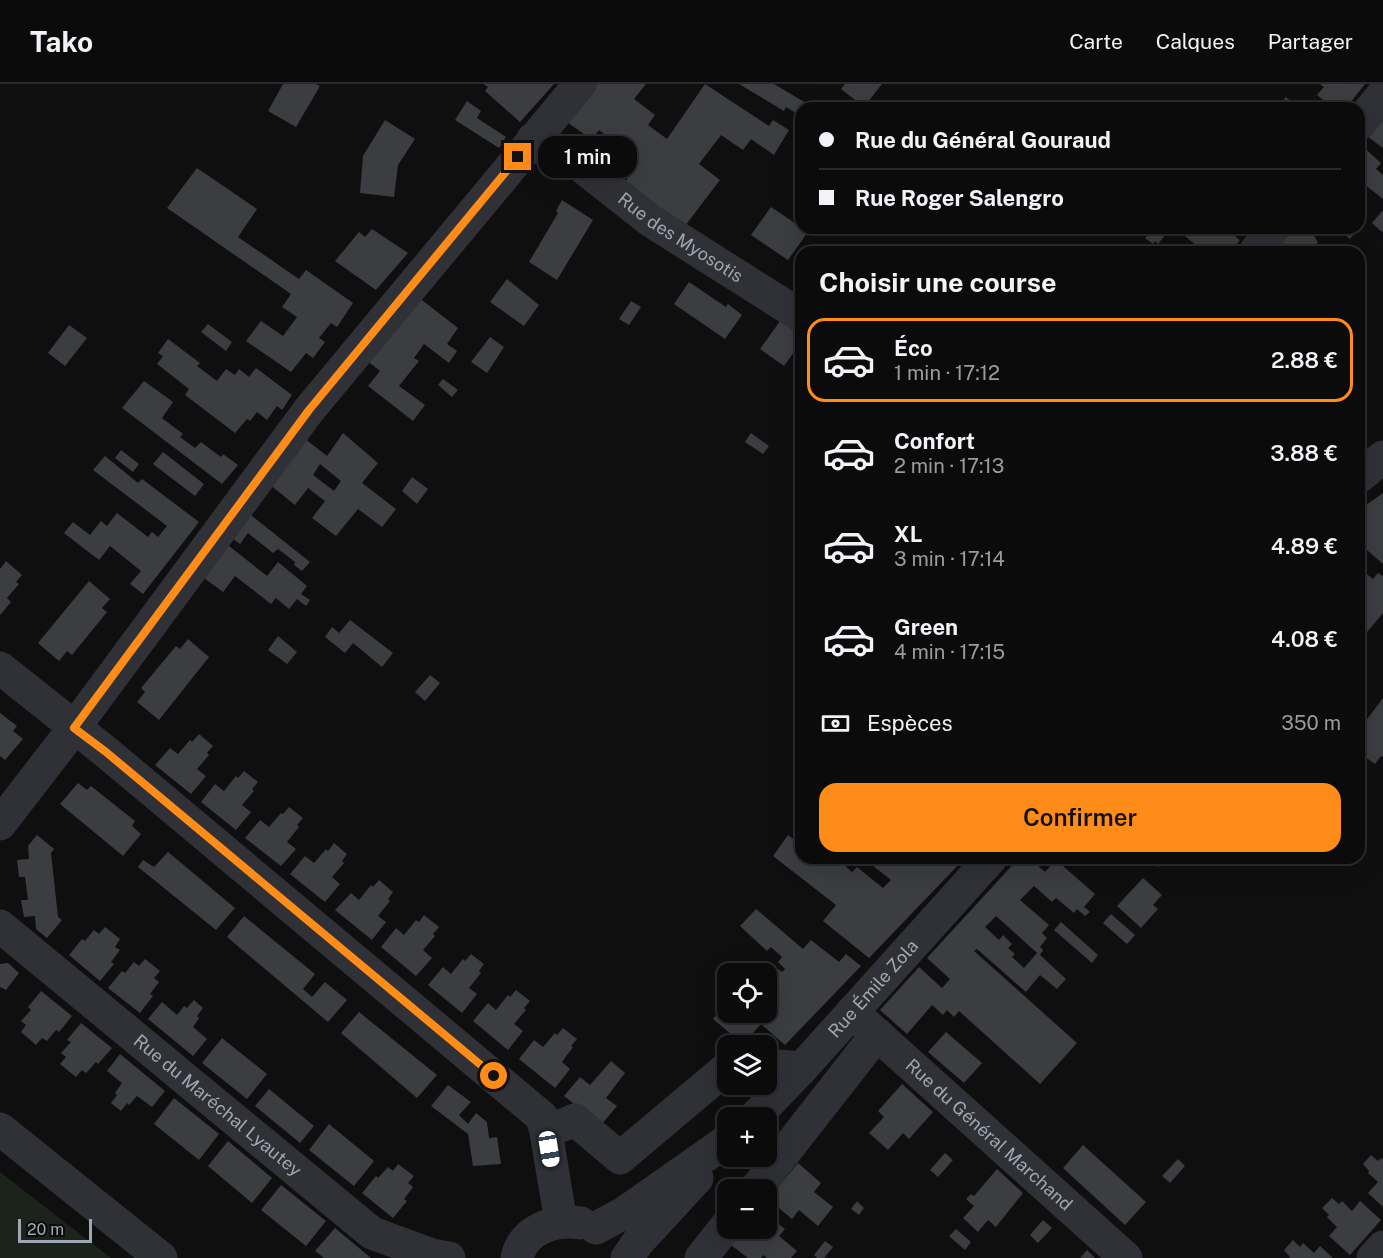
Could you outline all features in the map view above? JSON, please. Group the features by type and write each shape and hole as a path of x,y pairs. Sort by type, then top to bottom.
{"street":[{"path":"0,824 74,728 309,410 580,84"},
{"path":"1365,116 1383,94"},
{"name":"Rue des Myosotis","path":"533,139 571,158 651,221 795,312"},
{"path":"1260,246 1269,234"},
{"path":"1365,472 1383,458"},
{"path":"0,668 115,759 542,1117 561,1222"},
{"name":"Rue Émile Zola","path":"765,1107 986,864"},
{"name":"Rue du Maréchal Lyautey","path":"0,926 372,1233 432,1255 449,1258"},
{"name":"Rue du Général Marchand","path":"852,1012 1126,1258"},
{"path":"764,1179 877,1034"},
{"path":"777,1066 802,1068"},
{"path":"546,1132 575,1120 620,1158 717,1076"},
{"path":"0,1129 161,1258"},
{"path":"596,1228 624,1213 717,1148"},
{"path":"627,1258 638,1242 717,1157"},
{"path":"517,1258 518,1250 530,1236 544,1226 561,1222 580,1223 596,1228 608,1239 618,1258"},
{"path":"701,1258 717,1238"},
{"path":"1373,1258 1383,1247"}],"shaded area":[{"path":"0,1172 111,1258 0,1258"}],"building":[{"path":"283,84 320,86 296,127 268,111"},
{"path":"483,84 554,84 520,122 485,91 488,87"},
{"path":"597,84 646,84 634,99 655,115 648,125 667,139 705,84 769,126 773,120 789,130 774,155 751,139 743,150 721,135 699,164 720,180 685,226 623,185 639,162 599,130 592,140 567,122"},
{"path":"739,84 774,84 804,102 795,102 795,113 786,107 784,111"},
{"path":"845,84 882,84 868,102 858,102 841,89"},
{"path":"1320,84 1365,84 1351,102 1326,102 1317,95 1324,87"},
{"path":"1286,97 1292,102 1282,102"},
{"path":"467,101 481,111 477,118 506,137 499,148 455,120"},
{"path":"1383,116 1383,148 1367,136"},
{"path":"385,120 415,139 398,165 394,197 360,193 363,156"},
{"path":"1365,149 1381,163 1376,169 1383,175 1383,199 1365,185"},
{"path":"197,168 257,209 238,237 299,279 306,270 353,303 337,327 331,323 319,338 325,342 313,358 306,353 291,372 246,341 261,321 283,336 297,317 282,307 291,294 167,208"},
{"path":"562,200 593,220 557,280 529,262 558,213 556,211"},
{"path":"771,207 795,223 795,234 807,234 798,246 795,246 795,250 788,260 751,235"},
{"path":"1383,210 1383,231 1382,232 1372,223"},
{"path":"372,229 408,253 376,290 335,261 359,232 365,237"},
{"path":"1148,234 1166,234 1158,244 1155,241 1153,244 1145,238"},
{"path":"1183,234 1232,234 1240,240 1235,246 1197,246"},
{"path":"1287,234 1312,234 1318,242 1314,246 1278,246"},
{"path":"1344,234 1354,234 1350,239"},
{"path":"507,279 539,305 524,326 490,302"},
{"path":"689,282 726,307 728,304 742,315 725,339 674,304"},
{"path":"418,297 458,328 447,344 457,351 449,363 424,344 414,358 419,361 399,386 425,405 413,421 368,386 380,371 366,360"},
{"path":"631,301 641,307 629,325 619,319"},
{"path":"780,321 795,332 795,350 784,366 760,349"},
{"path":"208,324 232,342 226,351 201,332"},
{"path":"69,325 87,338 65,366 48,353"},
{"path":"490,337 504,347 487,373 471,362"},
{"path":"168,339 200,363 197,366 217,381 226,369 235,375 239,369 249,377 256,368 292,395 282,410 277,406 267,420 257,412 250,421 247,419 235,433 185,395 189,389 157,364 163,356 158,353"},
{"path":"443,379 458,390 452,397 438,385"},
{"path":"144,381 173,402 162,418 183,434 180,437 195,448 201,442 221,457 223,454 238,465 222,484 122,408"},
{"path":"343,433 378,463 362,483 396,509 382,527 358,509 336,536 312,518 325,501 308,488 295,505 269,484 304,438 327,456","holes":["320,464 341,481 334,491 313,475"]},
{"path":"751,433 769,446 763,454 745,442"},
{"path":"121,450 139,464 133,472 115,458"},
{"path":"163,452 204,484 195,496 153,464"},
{"path":"105,456 138,483 142,479 199,522 143,594 130,584 141,571 110,546 99,560 64,533 73,522 90,535 101,521 107,526 117,513 148,537 152,532 158,537 167,526 93,470"},
{"path":"412,477 428,489 417,504 402,491"},
{"path":"1383,493 1383,564 1365,548 1365,506"},
{"path":"247,512 310,562 302,571 294,565 295,562 278,549 273,553 248,533 240,544 229,536"},
{"path":"224,542 267,576 278,562 307,586 301,594 310,600 306,606 297,599 289,609 276,598 271,604 235,576 223,592 200,575"},
{"path":"6,561 22,575 16,582 19,584 7,598 11,602 0,615 0,569"},
{"path":"1365,573 1373,579 1378,573 1383,576 1383,613 1365,634"},
{"path":"89,581 110,599 102,608 107,612 72,655 67,651 59,661 38,643"},
{"path":"350,620 393,653 382,667 353,643 345,653 325,637 332,627 339,633"},
{"path":"278,636 297,652 287,664 268,650"},
{"path":"188,639 209,657 159,720 137,702 145,692 141,688 176,646 180,649"},
{"path":"430,675 440,683 425,701 415,692"},
{"path":"1383,698 1383,757 1381,756 1375,764 1365,757 1365,722"},
{"path":"0,713 17,726 13,731 23,739 5,760 0,756"},
{"path":"199,734 213,746 207,753 209,755 197,769 206,776 191,794 155,765 170,748 178,754 190,740 192,742"},
{"path":"244,771 258,782 252,789 254,791 242,805 251,812 236,830 201,802 215,784 224,791 236,776 238,778"},
{"path":"78,783 87,790 91,786 135,821 132,826 141,834 123,856 60,804"},
{"path":"289,807 303,818 287,842 296,849 281,866 245,838 260,820 269,827"},
{"path":"37,835 54,849 51,853 58,917 62,920 47,938 36,929 35,916 24,917 21,900 28,900 25,877 19,877 17,860 29,859 28,846"},
{"path":"788,835 795,840 795,864 843,864 852,872 857,867 883,888 891,880 871,864 959,864 869,958 823,921 836,905 773,856"},
{"path":"334,843 347,854 342,861 344,863 332,877 340,884 325,902 290,874 305,856 314,863"},
{"path":"168,852 235,908 216,930 138,867 143,860 154,867"},
{"path":"1013,864 1036,864 1045,872 1052,864 1061,864 1095,894 1084,907 1090,912 1085,916 1077,909 1074,913 1056,898 1052,902 1034,886 1020,900 1049,925 1042,933 1047,938 1040,947 1043,950 1040,955 1066,979 1057,989 1040,975 1026,992 977,949 974,951 1077,1043 1040,1084 959,1011 954,1017 947,1010 943,1015 932,1005 907,1034 880,1010 919,967 942,988 950,979 927,958","holes":["996,916 1037,953 1024,968 1012,957 1015,954 1008,948 1012,944 1003,935 999,940 985,927"]},
{"path":"1143,878 1162,895 1153,905 1158,909 1141,928 1117,906"},
{"path":"379,880 393,892 388,899 390,901 378,916 386,922 372,940 335,910 351,893 359,900 371,885 373,887"},
{"path":"756,909 803,949 811,940 839,962 846,954 861,966 785,1045 777,1038 777,1035 774,1035 761,1024 751,1035 732,1035 718,1023 777,1023 777,970 782,972 785,969 778,962 782,957 771,947 767,951 740,926"},
{"path":"1111,914 1135,935 1127,944 1103,923"},
{"path":"424,915 439,927 433,934 435,936 423,950 432,958 416,976 381,947 396,928 404,935 416,920 419,922"},
{"path":"244,916 315,974 303,989 312,997 325,982 347,1000 328,1022 227,937"},
{"path":"1061,922 1098,955 1092,963 1054,930"},
{"path":"105,927 120,939 115,947 120,950 111,962 114,964 100,981 69,955 82,939 85,941 94,930 99,934"},
{"path":"471,954 484,964 479,971 481,973 469,988 477,994 462,1013 428,985 443,967 451,974 463,959 465,961"},
{"path":"145,959 160,971 154,978 159,982 150,994 153,996 140,1013 108,988 122,971 125,973 134,962 139,966"},
{"path":"8,963 19,973 6,990 0,987 0,964"},
{"path":"516,990 530,1001 524,1008 526,1010 514,1024 523,1031 508,1050 473,1021 488,1003 496,1010 508,995 510,997"},
{"path":"41,991 72,1016 59,1032 56,1030 47,1041 42,1038 36,1045 21,1032 26,1025 21,1021 31,1010 28,1007"},
{"path":"194,1000 203,1008 193,1027 207,1039 193,1056 148,1019 162,1002 177,1015 184,1006 187,1008"},
{"path":"359,1012 437,1075 417,1098 341,1033"},
{"path":"81,1023 112,1048 98,1064 96,1062 86,1073 82,1070 76,1077 60,1064 66,1057 61,1053 71,1042 67,1040"},
{"path":"563,1028 577,1039 562,1062 570,1069 555,1088 519,1059 534,1040 543,1047 555,1033 557,1035"},
{"path":"946,1032 982,1063 964,1083 928,1052"},
{"path":"222,1038 267,1074 247,1099 202,1063"},
{"path":"120,1054 165,1091 152,1107 137,1096 121,1111 111,1103 122,1083 107,1071"},
{"path":"611,1061 625,1073 606,1098 617,1106 601,1125 564,1096 580,1077 590,1085"},
{"path":"902,1084 933,1112 909,1139 903,1133 888,1150 869,1133 884,1117 878,1111"},
{"path":"448,1085 471,1102 459,1115 468,1124 476,1113 487,1122 489,1138 497,1137 501,1164 473,1166 468,1134 431,1106"},
{"path":"269,1089 314,1126 300,1143 255,1106"},
{"path":"174,1098 219,1134 199,1160 154,1124"},
{"path":"329,1124 374,1161 354,1186 309,1150"},
{"path":"228,1141 272,1178 252,1203 208,1166"},
{"path":"1083,1145 1146,1202 1125,1225 1063,1168"},
{"path":"945,1153 953,1160 938,1177 930,1170"},
{"path":"1371,1155 1378,1161 1381,1158 1383,1160 1383,1207 1368,1193 1378,1182 1368,1173 1369,1171 1363,1164"},
{"path":"1178,1159 1185,1166 1170,1183 1162,1176"},
{"path":"798,1163 821,1183 814,1192 833,1207 818,1226 799,1210 792,1219 777,1206 777,1188"},
{"path":"398,1164 414,1176 408,1183 413,1187 404,1199 407,1201 393,1218 362,1193 376,1176 378,1178 388,1167 393,1171"},
{"path":"997,1169 1023,1193 996,1227 988,1220 978,1232 963,1218 974,1206 966,1199 971,1194 974,1196"},
{"path":"281,1185 326,1221 306,1246 261,1210"},
{"path":"1332,1198 1339,1204 1342,1201 1352,1211 1360,1201 1381,1220 1350,1255 1329,1236 1337,1227 1322,1208"},
{"path":"857,1201 864,1208 859,1215 851,1209"},
{"path":"1043,1220 1052,1228 1038,1243 1030,1235"},
{"path":"777,1223 785,1229 779,1236 797,1251 791,1258 767,1258 763,1255 761,1258 748,1258 731,1245 736,1239 777,1239"},
{"path":"335,1228 371,1258 324,1258 315,1251"},
{"path":"956,1229 971,1242 965,1250 949,1236"},
{"path":"1293,1240 1300,1247 1303,1243 1314,1253 1320,1246 1333,1258 1289,1258 1284,1250"},
{"path":"825,1241 833,1247 824,1258 817,1258 814,1255"},
{"path":"1087,1250 1095,1258 1080,1258"}],"route":[{"path":"494,1076 106,752 74,728 309,410 518,157"}]}
